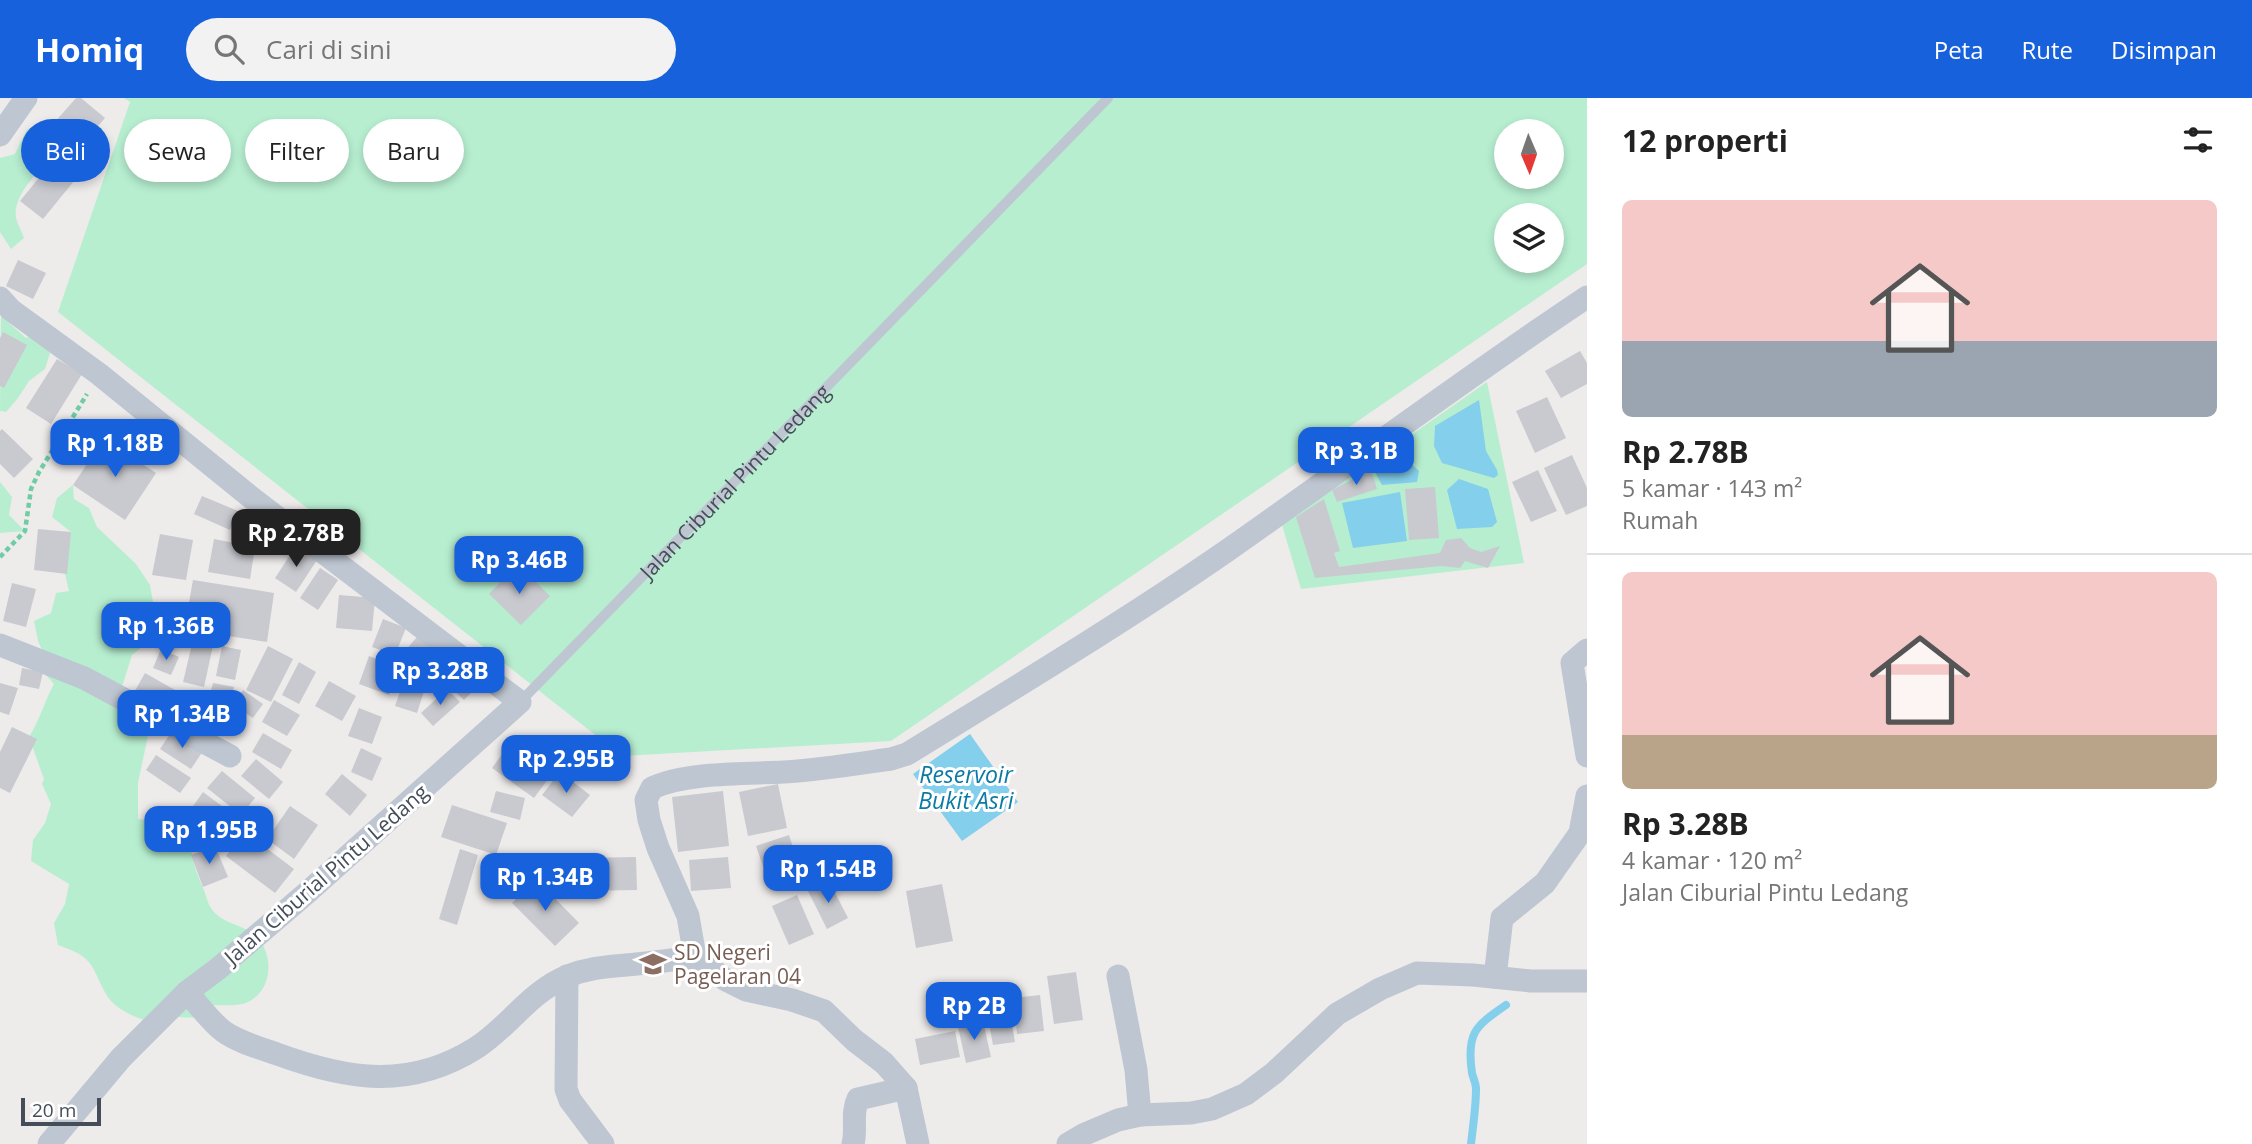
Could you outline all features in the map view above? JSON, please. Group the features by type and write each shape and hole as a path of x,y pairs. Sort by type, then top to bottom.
{"street":[{"path":"0,135 26,98"},
{"path":"695,957 688,916 658,848 649,820 646,800 652,788 663,783 723,775 788,772 891,759 906,754 1071,652 1226,551 1512,347 1587,297"},
{"path":"0,298 11,310 99,374 253,499 520,702"},
{"path":"0,645 84,678 230,756"},
{"path":"1587,650 1572,663 1587,756"},
{"name":"Jalan Ciburial Pintu Ledang","path":"49,1144 121,1058 187,992 309,891 520,702"},
{"path":"1495,977 1502,918 1545,883 1580,833 1587,796"},
{"path":"187,992 223,1031 261,1048 315,1068 365,1077 409,1076 458,1058 480,1046 521,1007 567,976 602,966 695,957 726,980 747,990 792,1000 824,1011 854,1040 884,1063 906,1088 918,1144"},
{"path":"1068,1144 1096,1129 1140,1115 1191,1113 1212,1109 1247,1094 1274,1073 1337,1014 1380,989 1417,973 1531,981 1587,981"},
{"path":"567,976 566,1089 570,1100 603,1144"},
{"path":"1118,976 1136,1070 1140,1115"},
{"path":"853,1144 854,1107 858,1099 906,1088"}],"lane":[{"name":"Jalan Ciburial Pintu Ledang","path":"520,702 1108,98"}],"path":[{"path":"0,557 25,531 31,489 39,472 99,374"}],"green space":[{"path":"124,98 1587,98 1587,264 891,741 622,756 58,312 103,182 110,182 110,160 124,120 124,182 231,182 231,119 124,119 130,102"},
{"path":"21,142 21,182 30,182 16,210 17,222 24,238 11,249 0,232 0,158 15,154"},
{"path":"1,316 26,338 41,332 51,350 45,369 29,381 6,412 0,411"},
{"path":"1487,382 1524,563 1301,589 1282,525"},
{"path":"0,482 12,497 9,515 25,531 0,533"},
{"path":"73,485 74,499 89,508 97,527 136,564 150,585 157,625 148,642 132,655 121,690 123,708 132,722 150,726 138,783 138,819 165,825 190,837 196,869 211,908 226,921 256,936 266,952 267,979 258,995 241,1004 208,1005 205,1018 175,1017 155,1024 114,1004 87,960 58,945 54,923 65,904 69,884 31,861 33,840 45,823 51,804 42,784 44,779 29,737 54,684 43,672 47,661 38,641 34,621 51,613 56,593 69,591 64,570 71,532 52,517 57,498"}],"water":[{"path":"1479,400 1486,451 1498,475 1494,478 1442,463 1434,446 1435,426"},
{"path":"1402,455 1419,471 1417,482 1382,485 1374,470"},
{"path":"1459,479 1488,489 1497,522 1492,527 1457,529 1447,490"},
{"path":"1400,492 1407,541 1353,548 1342,503"},
{"name":"Reservoir Bukit Asri","path":"970,734 1018,802 962,841 913,774"}],"building":[{"path":"76,98 81,98 105,118 104,119 58,119"},
{"path":"36,182 73,182 43,219 20,201"},
{"path":"18,260 46,273 33,299 6,286"},
{"path":"3,332 27,345 4,388 0,386 0,338"},
{"path":"1580,351 1587,363 1587,384 1561,398 1545,371"},
{"path":"57,359 82,374 51,424 26,408"},
{"path":"1547,397 1566,438 1535,453 1516,411"},
{"path":"2,429 33,459 14,478 0,464"},
{"path":"104,439 156,473 125,520 73,485"},
{"path":"1572,455 1587,488 1587,506 1566,515 1544,468"},
{"path":"1371,470 1377,489 1337,502 1332,490"},
{"path":"1538,470 1557,511 1531,522 1512,482"},
{"path":"1435,487 1439,538 1409,540 1405,489"},
{"path":"202,496 238,511 230,530 194,514"},
{"path":"1324,499 1340,551 1334,553 1339,567 1440,553 1446,540 1461,538 1470,548 1481,552 1500,546 1488,568 1465,561 1460,568 1442,566 1315,578 1296,517"},
{"path":"38,529 71,532 67,574 34,570"},
{"path":"160,534 193,540 186,580 152,575"},
{"path":"214,539 255,547 250,579 208,572"},
{"path":"296,546 317,560 296,592 275,578"},
{"path":"320,568 338,580 318,610 300,598"},
{"path":"512,570 521,579 527,573 550,596 521,625 489,594"},
{"path":"193,580 274,593 267,642 222,635 224,620 187,614"},
{"path":"12,583 36,589 26,627 3,621"},
{"path":"339,595 375,598 372,631 336,628"},
{"path":"166,614 192,620 185,648 160,642"},
{"path":"383,619 406,628 395,655 372,647"},
{"path":"197,623 217,627 204,687 183,682"},
{"path":"417,637 443,658 431,673 405,651"},
{"path":"222,646 241,650 235,680 216,676"},
{"path":"268,646 293,659 271,702 246,690"},
{"path":"161,649 179,657 171,675 153,668"},
{"path":"369,656 400,668 389,695 359,684"},
{"path":"299,662 316,672 299,704 282,695"},
{"path":"452,664 477,687 464,700 440,677"},
{"path":"22,668 43,672 39,689 19,685"},
{"path":"407,672 428,679 417,713 395,706"},
{"path":"145,673 175,690 161,714 131,698"},
{"path":"329,681 356,696 342,721 315,706"},
{"path":"0,683 18,688 9,715 0,712"},
{"path":"213,683 234,687 231,700 210,695"},
{"path":"447,689 460,702 433,726 421,713"},
{"path":"243,690 263,704 253,718 233,705"},
{"path":"274,700 300,715 287,736 262,722"},
{"path":"359,708 382,717 372,744 348,736"},
{"path":"12,727 37,739 10,793 0,788 0,752"},
{"path":"172,731 203,751 191,769 160,749"},
{"path":"263,733 292,750 281,769 252,752"},
{"path":"515,736 557,767 534,798 492,768"},
{"path":"361,748 382,758 372,781 351,772"},
{"path":"156,755 191,778 180,793 146,770"},
{"path":"256,759 283,782 269,799 241,776"},
{"path":"222,771 255,798 241,815 207,788"},
{"path":"560,772 590,795 572,817 542,795"},
{"path":"342,774 367,795 350,816 325,794"},
{"path":"778,784 787,828 748,836 739,792"},
{"path":"496,791 525,798 520,820 490,812"},
{"path":"723,791 729,846 678,852 672,797"},
{"path":"203,792 238,818 223,837 189,812"},
{"path":"452,805 507,823 496,855 441,837"},
{"path":"290,806 318,825 294,859 267,839"},
{"path":"245,832 294,869 275,893 226,856"},
{"path":"789,835 803,878 771,889 756,846"},
{"path":"215,846 228,877 203,887 191,855"},
{"path":"460,849 478,855 457,925 439,919"},
{"path":"636,857 637,890 585,891 585,858"},
{"path":"728,857 731,888 691,891 689,860"},
{"path":"536,879 579,923 555,946 512,903"},
{"path":"829,881 848,918 827,929 808,891"},
{"path":"942,884 953,941 916,948 906,891"},
{"path":"797,895 814,934 789,945 772,906"},
{"path":"1076,972 1083,1020 1054,1024 1047,976"},
{"path":"1040,995 1044,1031 1017,1034 1014,998"},
{"path":"1008,1003 1015,1042 993,1045 986,1007"},
{"path":"983,1021 991,1057 966,1063 958,1027"},
{"path":"955,1031 960,1057 920,1065 915,1039"}],"waterway":[{"path":"1471,1144 1476,1089 1472,1073 1472,1039 1480,1025 1506,1005"}],"place":[{"name":"SD Negeri Pagelaran 04","path":"653,964"}]}
